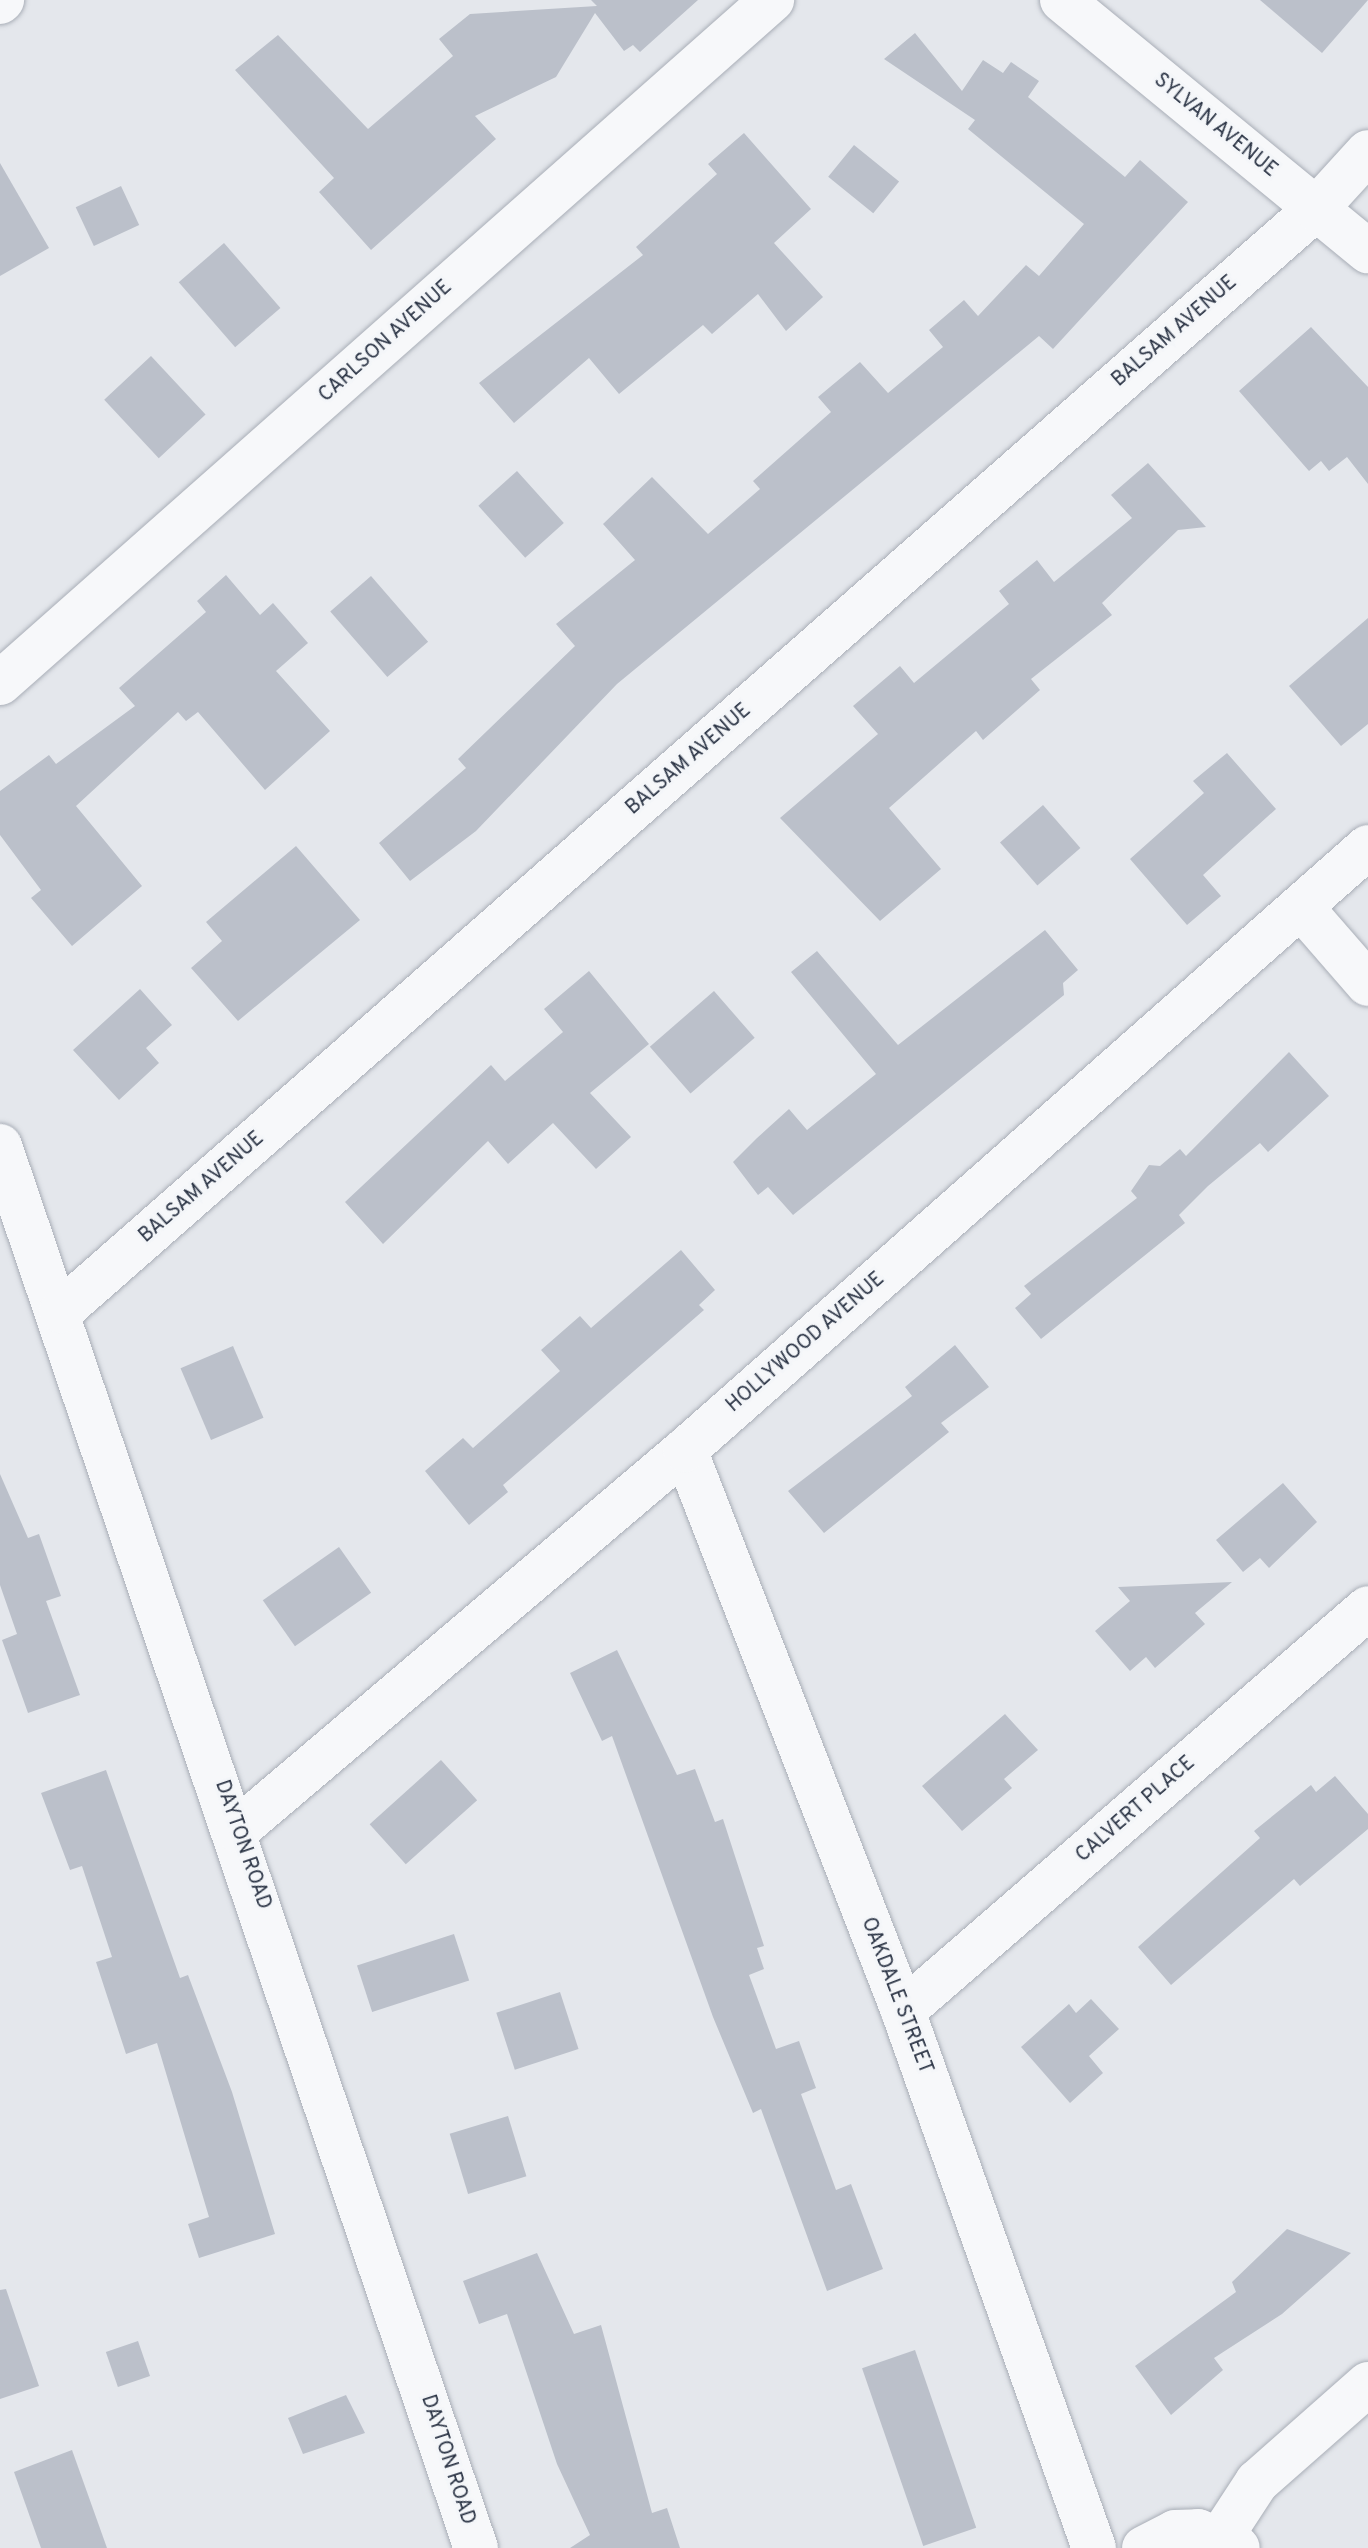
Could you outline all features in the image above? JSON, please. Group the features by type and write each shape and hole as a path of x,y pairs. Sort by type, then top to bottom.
{"street":[{"name":"CARLSON AVENUE","path":"0,683 772,0"},
{"name":"SYLVAN AVENUE","path":"1062,0 1368,251"},
{"name":"BALSAM AVENUE","path":"61,1311 1316,209 1368,152"},
{"name":"HOLLYWOOD AVENUE","path":"237,1830 685,1450 1368,847"},
{"path":"1301,907 1368,984"},
{"name":"DAYTON ROAD","path":"0,1146 61,1311 476,2548"},
{"name":"OAKDALE STREET","path":"685,1450 903,2011 1094,2548"},
{"name":"CALVERT PLACE","path":"903,2011 1368,1608"},
{"path":"1144,2548 1175,2532 1230,2542 1257,2482 1368,2384"}],"building":[{"path":"591,0 698,0 640,52 633,45 624,51 595,13 556,77 475,116 496,139 371,250 319,192 334,178 235,70 278,35 368,129 453,56 439,39 470,14 597,6"},
{"path":"1260,0 1368,0 1322,53"},
{"path":"915,33 962,91 983,60 1003,73 1011,62 1039,81 1028,97 1125,177 1140,160 1188,202 1053,349 1039,336 617,684 476,831 410,881 379,843 466,768 458,759 575,646 556,624 635,560 603,524 652,477 708,534 760,489 753,481 831,412 818,397 860,362 888,393 943,347 929,330 964,300 978,316 1026,265 1039,276 1084,224 968,129 975,120 884,59"},
{"path":"744,133 811,209 774,243 823,297 786,331 758,294 712,334 703,325 619,394 589,358 514,423 479,383 643,255 636,247 717,174 708,164"},
{"path":"854,145 899,182 873,213 828,177"},
{"path":"0,163 49,248 0,276"},
{"path":"121,186 139,225 94,246 76,207"},
{"path":"224,243 280,308 235,347 179,282"},
{"path":"1311,327 1368,387 1368,484 1347,457 1329,471 1321,461 1309,471 1239,391"},
{"path":"151,356 206,415 159,458 104,400"},
{"path":"1148,463 1206,527 1178,530 1102,603 1112,615 1031,679 1040,690 983,740 976,731 889,808 941,869 880,921 780,818 878,734 853,706 900,666 914,683 1009,604 999,591 1037,560 1054,582 1132,518 1111,495"},
{"path":"517,471 564,523 525,558 478,506"},
{"path":"226,575 260,615 273,603 308,643 276,671 330,731 265,790 198,712 186,721 178,712 76,806 142,886 72,946 31,898 41,890 0,835 0,791 49,755 56,764 135,706 119,688 206,612 197,601"},
{"path":"371,576 428,642 387,677 330,611"},
{"path":"1368,618 1368,724 1341,746 1289,686"},
{"path":"1227,753 1276,809 1203,875 1221,896 1187,925 1130,859 1204,793 1193,781"},
{"path":"1043,805 1080,848 1037,885 1000,842"},
{"path":"296,846 360,920 238,1021 191,968 222,941 206,922"},
{"path":"1045,930 1078,970 1063,983 1064,995 793,1215 768,1187 758,1195 733,1162 789,1109 807,1130 876,1074 791,972 817,951 898,1045"},
{"path":"589,971 649,1044 590,1093 631,1137 596,1169 553,1123 508,1164 488,1141 383,1244 345,1202 491,1065 505,1081 563,1032 544,1009"},
{"path":"140,989 172,1025 146,1048 159,1063 119,1100 73,1050"},
{"path":"714,991 755,1038 691,1094 650,1047"},
{"path":"1289,1052 1329,1096 1268,1152 1260,1143 1208,1186 1179,1215 1185,1223 1041,1339 1015,1308 1031,1294 1024,1286 1137,1198 1131,1191 1149,1165 1160,1166 1180,1149 1186,1156"},
{"path":"681,1250 715,1290 699,1305 704,1310 503,1485 508,1492 469,1525 425,1471 463,1438 473,1448 560,1371 541,1350 580,1316 591,1328"},
{"path":"955,1345 989,1387 941,1423 949,1432 824,1533 788,1491 912,1396 905,1387"},
{"path":"233,1346 263,1418 211,1440 181,1368"},
{"path":"0,1474 28,1538 39,1534 61,1596 46,1601 80,1695 28,1713 2,1640 17,1634 0,1585"},
{"path":"1283,1483 1317,1522 1269,1568 1260,1558 1243,1572 1216,1540"},
{"path":"339,1547 371,1593 295,1646 263,1600"},
{"path":"1232,1582 1195,1613 1205,1624 1155,1668 1146,1657 1130,1671 1095,1631 1130,1601 1118,1587"},
{"path":"617,1650 677,1775 695,1769 715,1822 723,1819 764,1946 757,1948 764,1969 749,1975 776,2049 799,2041 816,2088 801,2094 836,2190 851,2184 883,2269 827,2291 761,2109 753,2113 713,2017 612,1736 602,1741 570,1673"},
{"path":"1005,1714 1038,1750 1004,1779 1012,1788 962,1831 922,1786"},
{"path":"441,1760 477,1800 406,1864 370,1824"},
{"path":"106,1770 180,1978 188,1975 232,2092 275,2234 199,2258 188,2224 209,2217 157,2043 126,2054 96,1962 112,1957 82,1866 70,1870 41,1793"},
{"path":"1335,1776 1368,1814 1368,1829 1300,1886 1294,1879 1171,1985 1138,1947 1260,1838 1254,1831 1311,1785 1316,1792"},
{"path":"454,1934 469,1981 372,2012 357,1966"},
{"path":"560,1992 579,2049 515,2070 496,2013"},
{"path":"1091,1999 1119,2029 1089,2056 1103,2073 1070,2103 1021,2047 1069,2004 1076,2013"},
{"path":"508,2116 526,2176 468,2194 450,2134"},
{"path":"1287,2229 1351,2253 1282,2314 1214,2358 1223,2370 1171,2415 1135,2366 1236,2292 1232,2282"},
{"path":"537,2253 574,2334 601,2325 652,2513 667,2508 680,2548 570,2548 590,2535 557,2464 507,2314 479,2324 463,2281"},
{"path":"6,2289 39,2386 0,2399 0,2290"},
{"path":"138,2341 150,2376 118,2387 106,2352"},
{"path":"915,2350 976,2528 923,2546 862,2368"},
{"path":"346,2395 365,2433 303,2454 288,2418"},
{"path":"72,2450 107,2548 41,2548 14,2472"}]}
